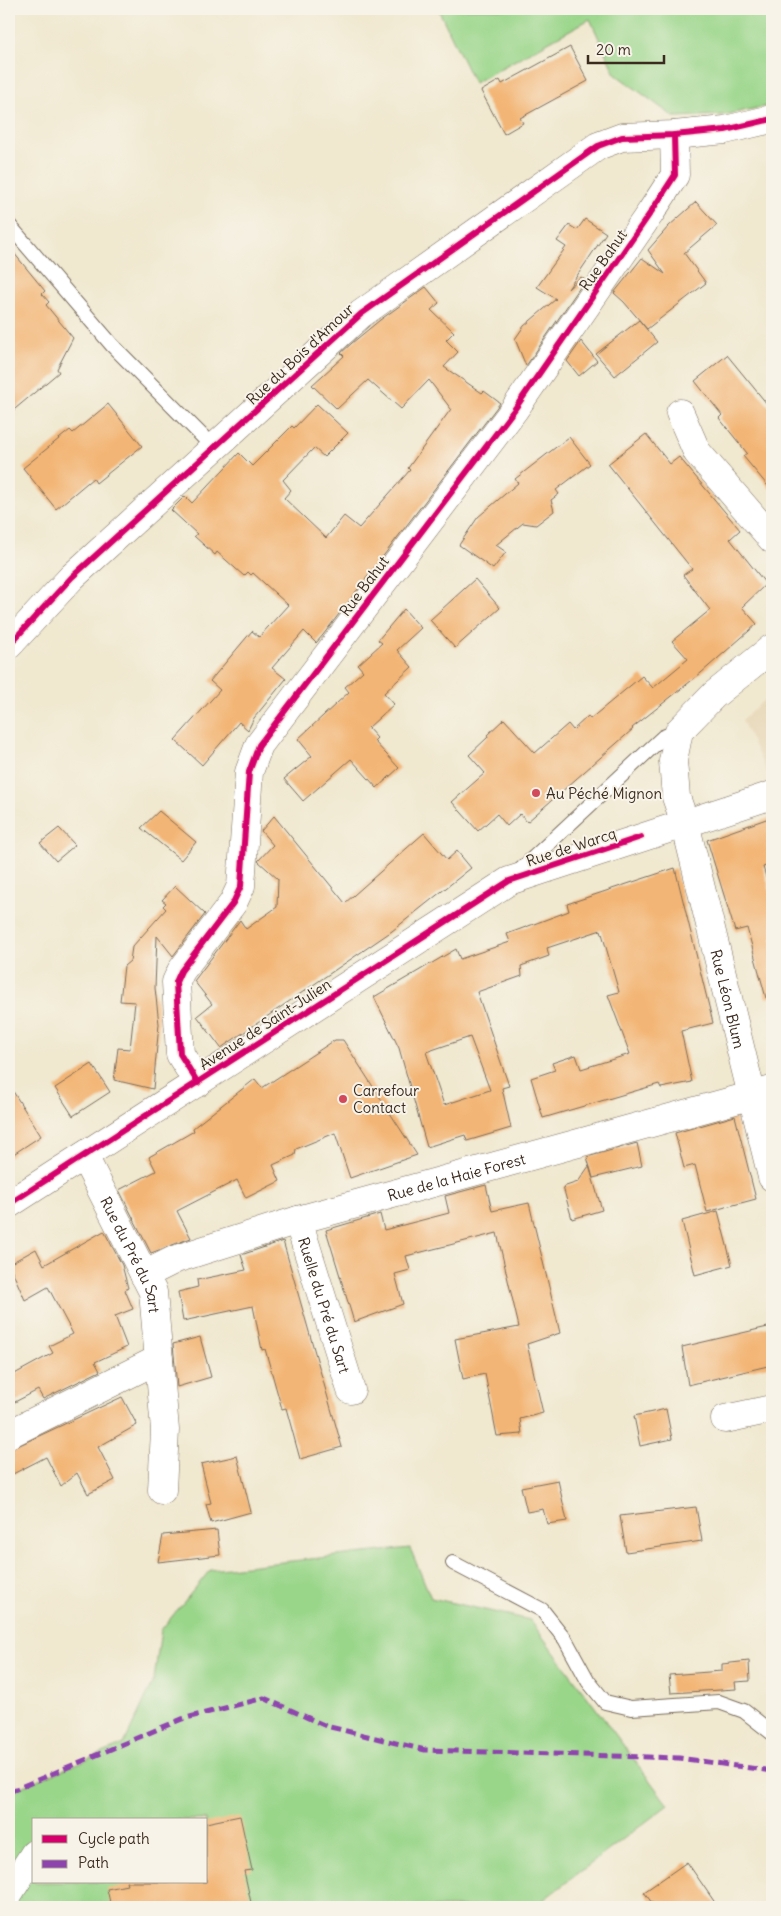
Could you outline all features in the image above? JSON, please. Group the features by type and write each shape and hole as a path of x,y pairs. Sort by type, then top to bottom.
{"street":[{"name":"Rue du Bois d'Amour","path":"9,645 72,577 215,449 361,314 598,146 622,137 674,135 725,130 772,118"},
{"name":"Rue Bahut","path":"198,1083 180,1054 176,982 181,971 234,903 241,886 249,772 259,745 514,410 651,212 675,175 674,135"},
{"path":"680,413 696,452 772,539"},
{"path":"679,731 714,695 772,648"},
{"name":"Rue Léon Blum","path":"679,731 673,761 676,797 762,1092 772,1177"},
{"name":"Rue de Warcq","path":"509,881 772,795"},
{"name":"Avenue de Saint-Julien","path":"9,1204 509,881"},
{"name":"Rue de la Haie Forest","path":"144,1275 176,1259 298,1220 762,1092"},
{"name":"Rue du Pré du Sart","path":"84,1156 153,1292 165,1430 162,1490"},
{"name":"Ruelle du Pré du Sart","path":"298,1220 351,1390"},
{"path":"9,1434 159,1359"},
{"path":"725,1419 772,1409"},
{"path":"9,1893 32,1857"}],"lane":[{"path":"9,225 112,345 215,449"},
{"path":"509,881 541,848 664,737 679,731"},
{"path":"453,1563 542,1610 565,1639 588,1681 605,1702 631,1708 719,1702 744,1711 772,1733"}],"shaded area":[{"path":"772,693 772,776 769,777 742,720"}],"green space":[{"path":"438,9 772,9 772,105 724,115 674,117 615,74 590,19 474,83"},
{"path":"410,1548 431,1598 530,1620 668,1805 534,1907 9,1907 9,1792 124,1744 154,1680 161,1630 210,1570"}],"building":[{"path":"570,47 588,81 520,118 523,123 504,134 481,91 500,80 502,84"},
{"path":"696,202 717,225 684,253 706,283 647,329 614,293 642,258 665,274 648,250 669,226"},
{"path":"585,219 606,233 568,289 581,277 585,280 526,366 515,339 524,326 556,299 537,287 566,247 557,241 569,225 577,230"},
{"path":"9,247 45,291 42,294 49,302 46,305 73,338 57,369 59,372 9,414"},
{"path":"426,287 439,303 431,310 454,332 446,340 458,352 444,367 500,403 323,635 316,643 304,631 272,668 286,679 254,718 248,730 239,722 202,765 175,740 220,690 210,681 252,631 259,637 288,605 253,573 251,575 248,572 244,576 217,552 215,555 194,536 197,534 171,510 185,496 192,503 239,453 252,466 317,404 348,433 324,457 314,448 283,480 291,490 284,498 326,538 344,516 359,528 410,470 408,468 451,409 429,380 401,409 368,380 337,409 312,385 344,356 341,353 352,343"},
{"path":"639,320 657,342 615,376 596,354"},
{"path":"581,341 597,361 579,376 567,361"},
{"path":"727,355 772,410 772,491 743,456 747,453 719,418 722,415 695,381"},
{"path":"108,404 142,446 96,483 93,478 56,509 23,468 70,430 73,433"},
{"path":"646,434 670,464 679,457 740,530 730,539 766,584 742,607 757,624 701,673 632,728 527,822 520,814 507,826 497,814 478,831 452,802 485,773 469,755 488,737 487,735 504,719 535,753 568,724 573,730 588,716 590,719 642,676 653,688 688,659 672,641 710,610 683,575 692,569 608,464"},
{"path":"569,437 590,464 556,490 559,494 551,500 554,511 536,525 523,523 496,545 506,552 493,569 459,545 478,517 518,483 515,479"},
{"path":"475,579 500,608 455,648 430,620"},
{"path":"404,609 421,628 397,650 412,667 384,693 394,704 368,728 377,738 374,741 399,768 377,788 351,759 303,801 284,779 312,756 298,739 349,692 345,687 363,671 358,665 382,643 378,640"},
{"path":"159,811 196,842 181,860 141,828"},
{"path":"274,816 345,903 424,833 447,860 457,851 471,868 392,931 221,1048 197,1016 212,1004 194,981 240,920 246,929 277,907 278,879 258,861 273,845 261,831"},
{"path":"772,817 772,864 763,867 772,897 772,997 766,998 747,928 735,931 707,840"},
{"path":"59,828 75,845 56,861 40,843"},
{"path":"675,868 713,1023 681,1031 692,1082 661,1088 659,1084 543,1118 531,1078 555,1070 552,1063 576,1055 581,1069 630,1054 608,995 619,992 601,930 547,948 549,956 521,966 522,976 477,992 509,1086 502,1088 511,1128 467,1141 465,1135 427,1147 399,1048 374,997 456,949 460,959 510,942 507,934 569,911 567,904","holes":["470,1037 490,1090 444,1105 426,1052"]},
{"path":"175,886 205,914 173,956 157,936 155,988 159,1024 153,1089 114,1080 118,1048 130,1049 135,1002 120,1001 124,966 130,961 132,947 166,909 163,906 166,903 162,900"},
{"path":"335,1040 343,1040 417,1155 350,1178 335,1133 296,1149 295,1155 273,1165 280,1181 246,1198 237,1180 177,1211 191,1238 151,1253 119,1190 156,1171 149,1157 194,1131 193,1128 255,1079 262,1088"},
{"path":"92,1064 110,1092 73,1116 55,1088"},
{"path":"9,1085 41,1136 9,1157"},
{"path":"735,1116 756,1199 707,1212 695,1165 684,1168 675,1133"},
{"path":"637,1143 642,1166 593,1178 587,1157"},
{"path":"589,1166 602,1210 572,1219 563,1187 578,1182"},
{"path":"486,1185 492,1211 529,1203 560,1333 527,1344 543,1413 520,1419 522,1434 497,1436 485,1374 463,1379 455,1339 519,1327 497,1233 406,1256 410,1270 395,1274 403,1304 354,1322 326,1230 380,1214 384,1230 449,1213 445,1196"},
{"path":"718,1211 732,1265 695,1275 682,1221"},
{"path":"104,1231 122,1265 128,1288 125,1290 133,1309 115,1316 127,1347 95,1362 100,1371 43,1399 38,1390 9,1405 9,1377 53,1353 49,1346 73,1334 48,1287 25,1300 9,1264 36,1249 44,1265"},
{"path":"283,1241 342,1447 300,1459 286,1408 282,1409 265,1349 262,1350 253,1306 183,1321 178,1292 198,1287 197,1280 246,1270 241,1255"},
{"path":"772,1326 772,1365 688,1385 682,1347"},
{"path":"200,1337 211,1377 177,1387 173,1344"},
{"path":"122,1397 137,1425 98,1447 115,1480 88,1494 77,1473 61,1486 46,1457 9,1476 9,1450"},
{"path":"666,1409 672,1439 640,1446 634,1416"},
{"path":"237,1456 251,1512 211,1523 206,1504 211,1503 201,1464"},
{"path":"558,1480 567,1521 547,1524 543,1509 527,1512 521,1487"},
{"path":"696,1507 702,1541 626,1552 620,1516"},
{"path":"217,1530 220,1555 158,1562 163,1535"},
{"path":"749,1661 750,1681 735,1682 736,1689 671,1693 669,1675 722,1671 722,1664"},
{"path":"240,1816 252,1870 244,1871 252,1907 111,1907 107,1889 127,1884 208,1884 208,1823"},
{"path":"687,1862 718,1907 655,1907 644,1892"}],"marked path":[{"path":"9,1792 182,1719 264,1698 326,1726 425,1750 679,1758 772,1771"}],"cycle path":[{"path":"9,645 72,577 361,314 598,146 622,137 674,135 725,130 772,119"},
{"path":"198,1083 180,1054 176,982 181,971 233,903 241,886 249,772 259,745 514,410 651,212 675,175 674,135"},
{"path":"9,1204 509,881 641,837"}],"place":[{"name":"Au Péché Mignon","path":"536,793"},
{"name":"Carrefour Contact","path":"343,1099"}]}
